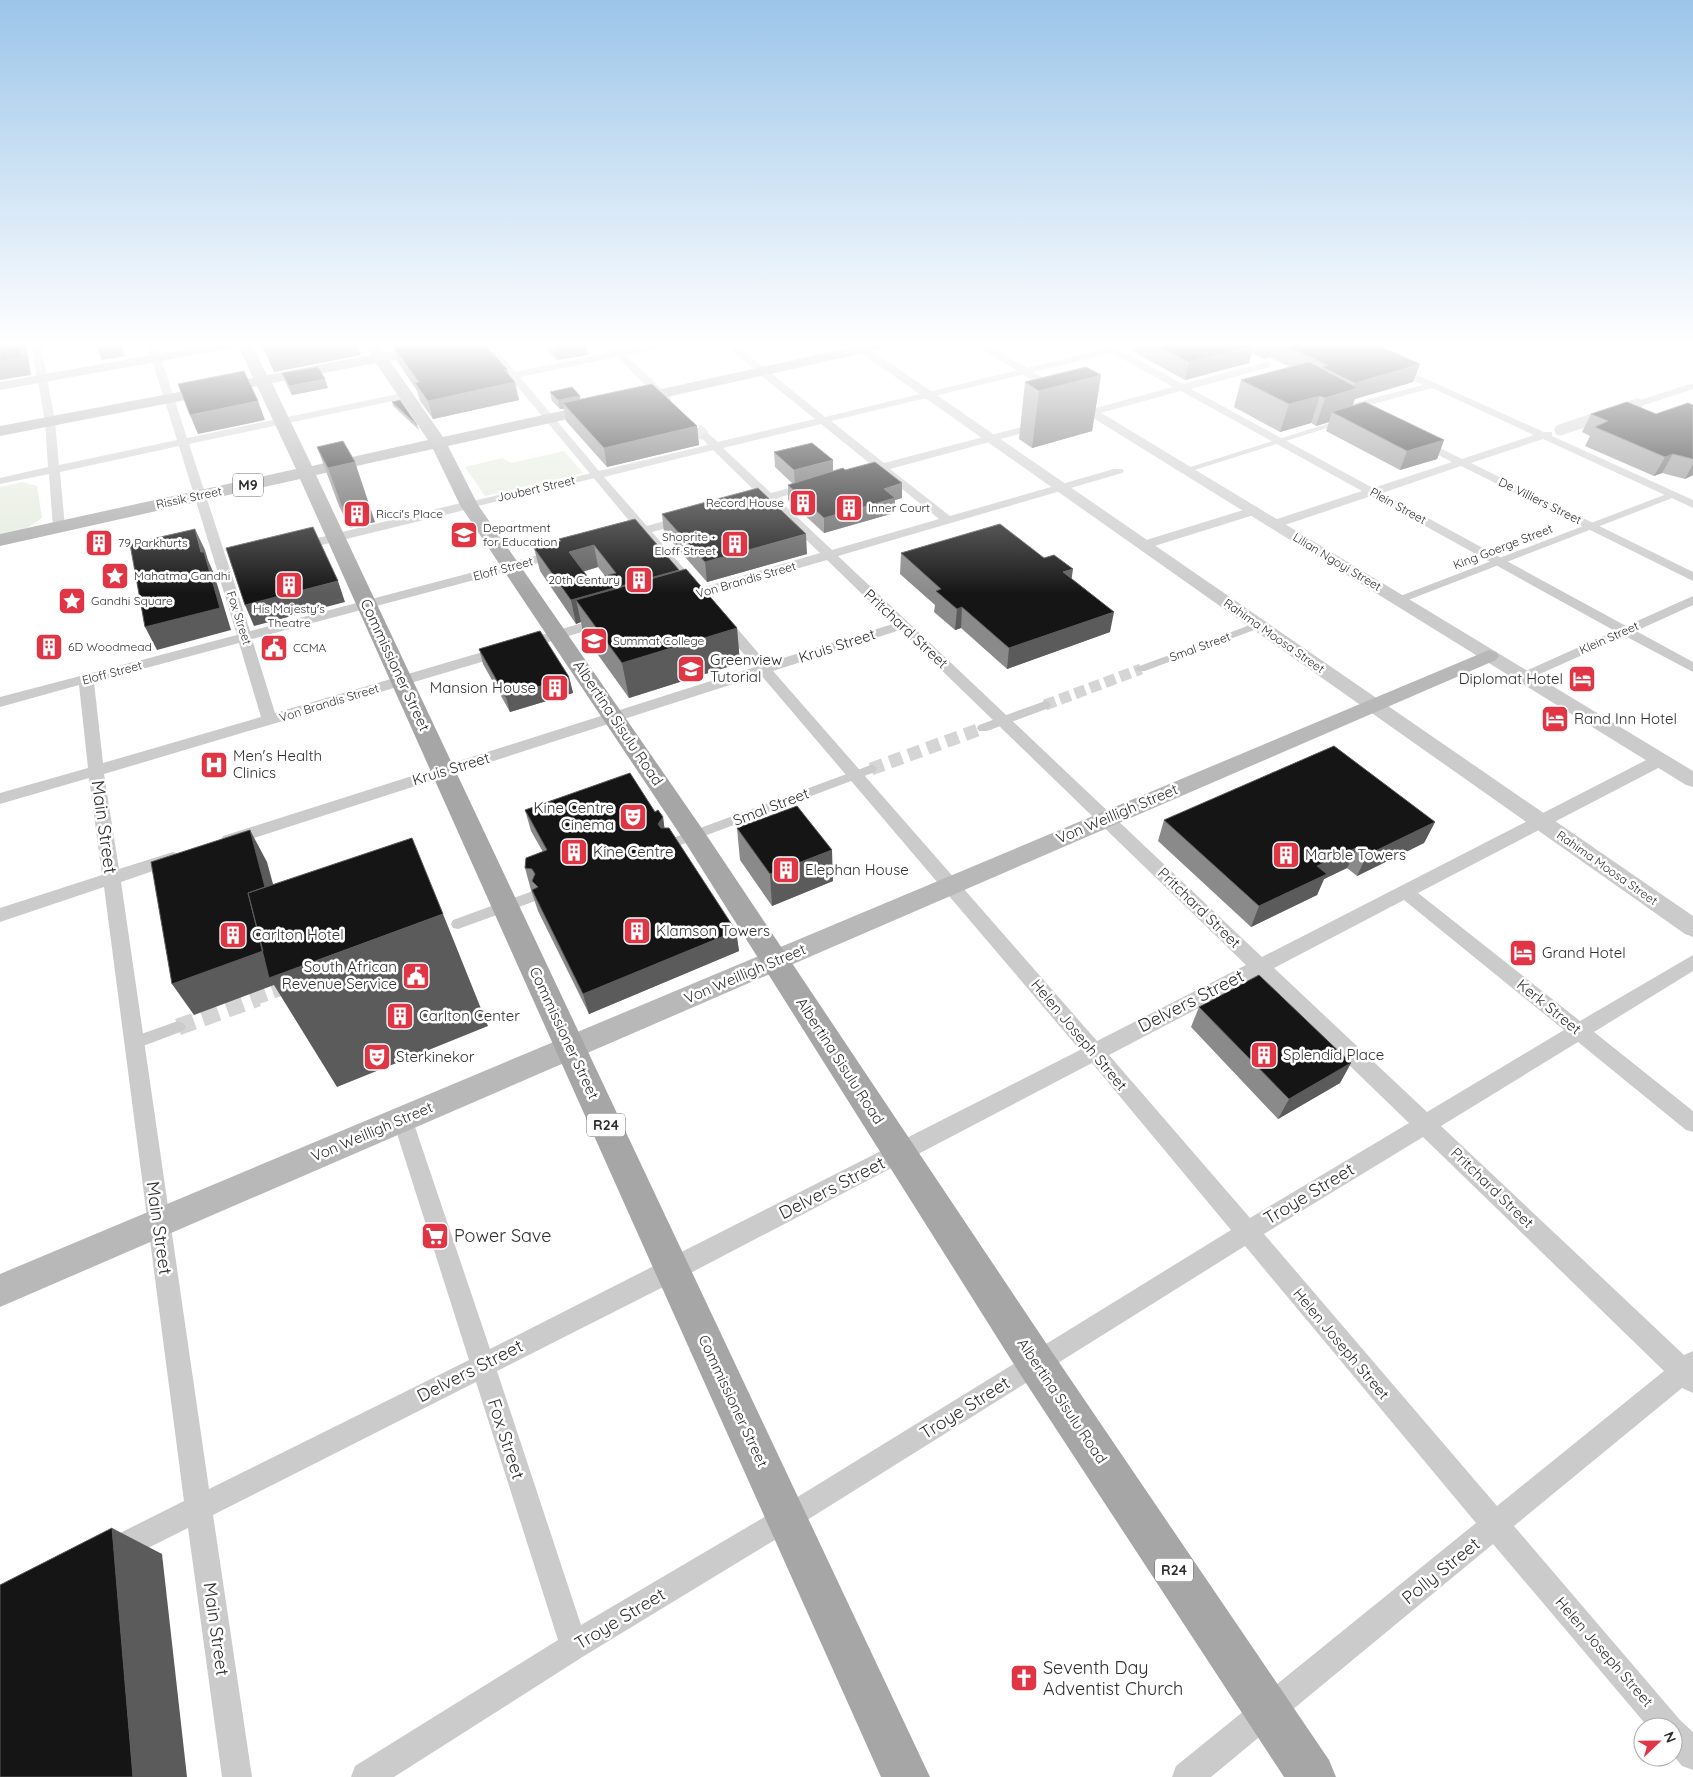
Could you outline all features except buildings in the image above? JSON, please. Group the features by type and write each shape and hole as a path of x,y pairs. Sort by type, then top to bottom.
{"main road":[{"path":"0,431 15,428"},
{"name":"Commissioner Street","path":"286,428 443,771 519,901 571,1048 906,1777"},
{"name":"Albertina Sisulu Road","path":"429,428 470,505 510,567 615,717 682,840 775,961 1036,1363 1312,1777"},
{"name":"Rissik Street","path":"0,540 506,428"},
{"name":"Von Weilligh Street","path":"0,1291 1489,656"}],"street":[{"path":"51,428 59,527"},
{"name":"Fox Street","path":"178,428 200,496 226,565 270,721"},
{"path":"0,481 256,428"},
{"name":"Helen Joseph Street","path":"558,428 644,531 1094,1052 1495,1526 1659,1717"},
{"name":"Joubert Street","path":"288,550 596,475 710,441 780,428"},
{"path":"833,428 949,522"},
{"name":"Rahima Moosa Street","path":"974,428 1693,928"},
{"path":"844,478 1032,428"},
{"name":"Lilian Ngoyi Street","path":"1117,428 1693,780"},
{"name":"Plein Street","path":"1255,428 1693,668"},
{"path":"1185,470 1322,428"},
{"path":"1527,428 1693,504"},
{"path":"1275,524 1566,428"},
{"name":"De Villiers Street","path":"1410,436 1693,577"},
{"name":"Pritchard Street","path":"710,441 1426,1125 1690,1372"},
{"name":"Von Brandis Street","path":"671,601 706,601 829,556 1118,472"},
{"path":"748,502 825,482"},
{"name":"King Goerge Street","path":"1399,600 1672,495"},
{"path":"1144,546 1253,511"},
{"path":"625,536 701,515"},
{"name":"Eloff Street","path":"0,702 577,549"},
{"name":"Klein Street","path":"1524,677 1693,600"},
{"name":"Von Brandis Street","path":"0,799 270,721 614,618"},
{"name":"Kruis Street","path":"215,844 902,625"},
{"name":"Smal Street","path":"1141,669 1258,625"},
{"name":"Main Street","path":"86,680 96,770 136,1043 158,1224 236,1777"},
{"path":"983,728 1045,705"},
{"name":"Delvers Street","path":"95,1560 674,1270 1660,760"},
{"name":"Smal Street","path":"682,840 871,769"},
{"path":"0,915 187,853"},
{"name":"Kerk Street","path":"1404,891 1693,1123"},
{"path":"458,924 519,901"},
{"name":"Troye Street","path":"366,1777 574,1646 787,1518 1247,1232 1693,962"},
{"path":"136,1043 178,1027"},
{"name":"Fox Street","path":"402,1118 574,1646"},
{"name":"Polly Street","path":"1187,1777 1495,1526 1690,1372"},
{"path":"1683,1744 1693,1755"}],"green space":[{"path":"564,451 583,473 485,496 465,467 502,458 511,463"},
{"path":"22,482 37,486 42,518 27,528 0,534 0,487"}],"tunnel":[{"path":"697,429 705,436"},
{"path":"1045,705 1141,669"},
{"path":"871,769 983,728"},
{"path":"254,999 293,985"},
{"path":"178,1027 258,998"}],"place":[{"name":"Record House","path":"803,503"},
{"name":"Inner Court","path":"849,508"},
{"name":"Ricci's Place","path":"357,514"},
{"name":"Department for Education","path":"464,535"},
{"name":"79 Parkhurts","path":"99,543"},
{"name":"Shoprite - Eloff Street","path":"735,544"},
{"name":"Mahatma Gandhi","path":"115,576"},
{"name":"20th Century","path":"639,580"},
{"name":"His Majesty's Theatre","path":"289,585"},
{"name":"Gandhi Square","path":"72,601"},
{"name":"Summat College","path":"594,641"},
{"name":"6D Woodmead","path":"49,647"},
{"name":"CCMA","path":"274,648"},
{"name":"Greenview Tutorial","path":"691,669"},
{"name":"Diplomat Hotel","path":"1582,679"},
{"name":"Mansion House","path":"555,688"},
{"name":"Rand Inn Hotel","path":"1555,719"},
{"name":"Men's Health Clinics","path":"214,765"},
{"name":"Kine Centre Cinema","path":"633,817"},
{"name":"Kine Centre","path":"574,852"},
{"name":"Marble Towers","path":"1286,855"},
{"name":"Elephan House","path":"786,870"},
{"name":"Klamson Towers","path":"637,931"},
{"name":"Carlton Hotel","path":"233,935"},
{"name":"Grand Hotel","path":"1523,953"},
{"name":"South African Revenue Service","path":"416,976"},
{"name":"Carlton Center","path":"400,1016"},
{"name":"Splendid Place","path":"1264,1055"},
{"name":"Sterkinekor","path":"377,1057"},
{"name":"Power Save","path":"435,1236"},
{"name":"Seventh Day Adventist Church","path":"1024,1678"}]}
